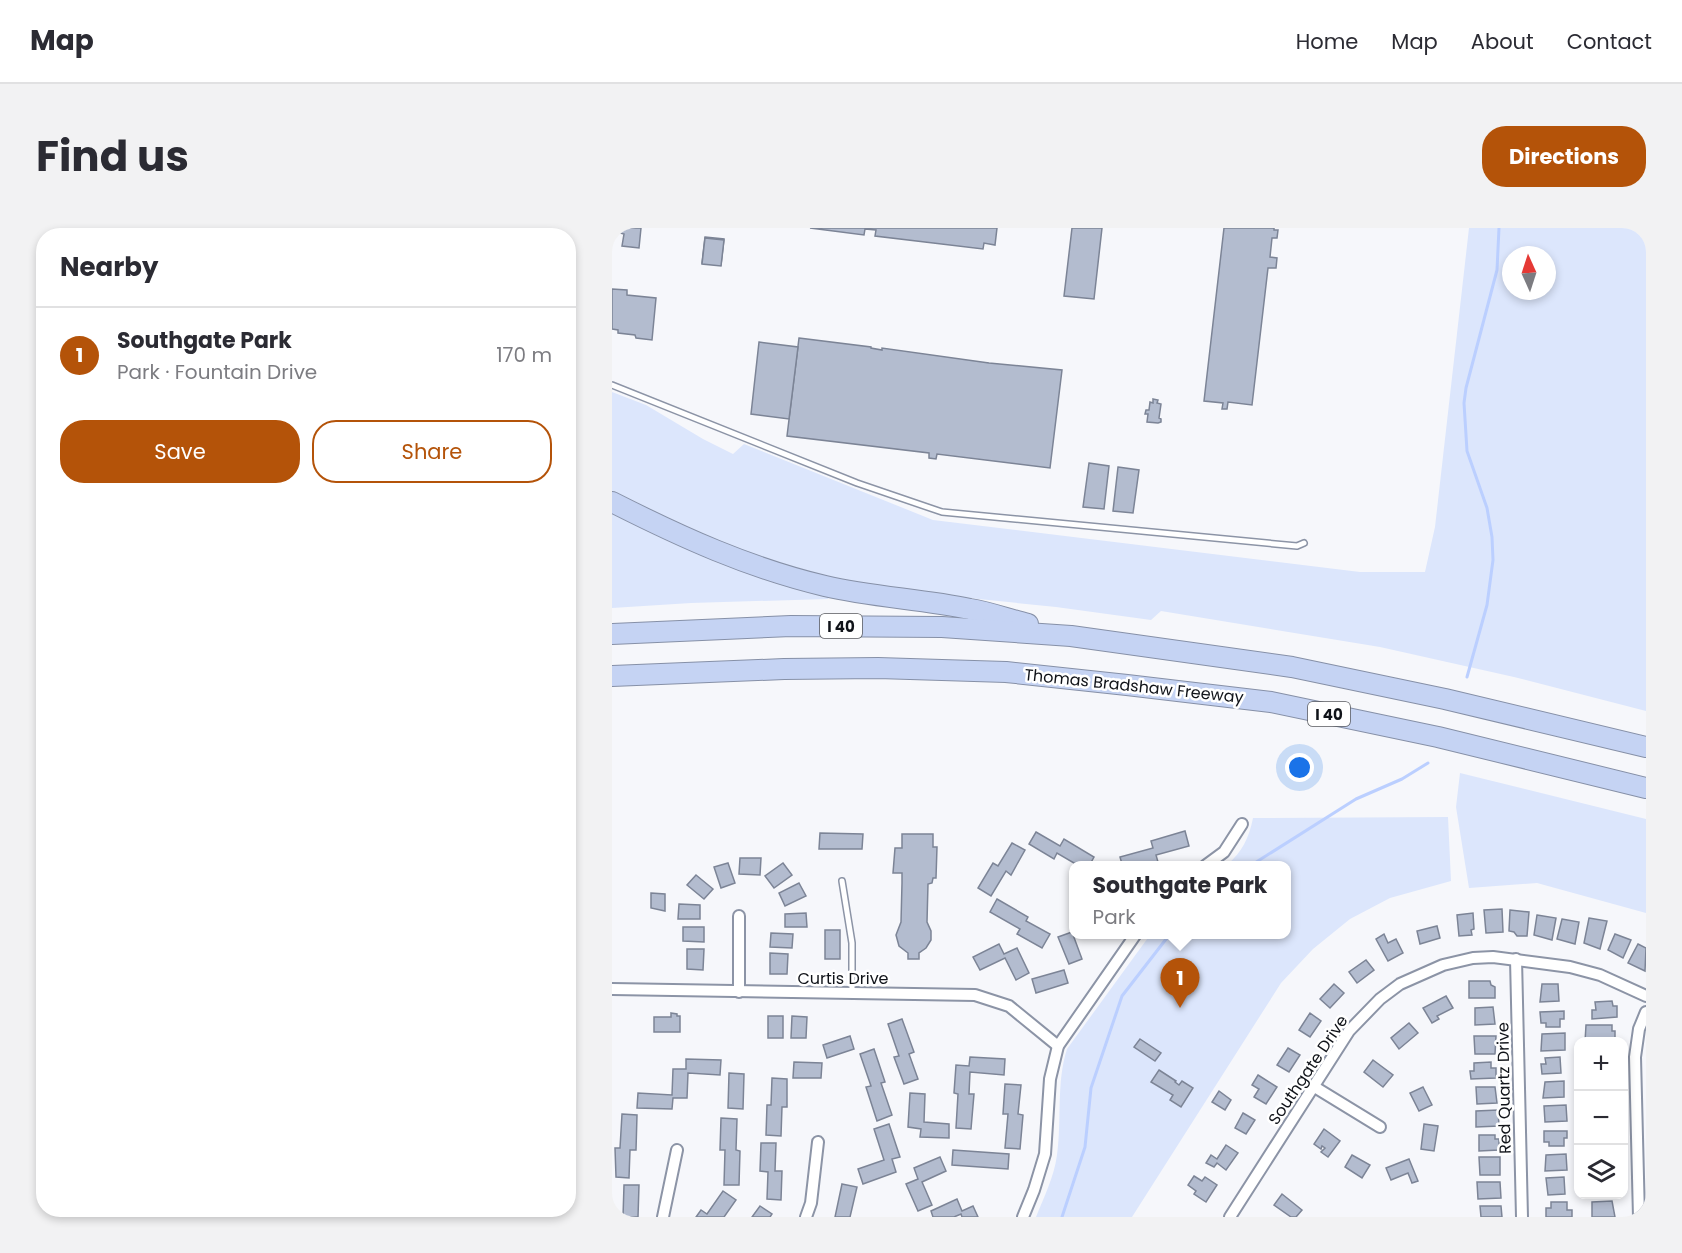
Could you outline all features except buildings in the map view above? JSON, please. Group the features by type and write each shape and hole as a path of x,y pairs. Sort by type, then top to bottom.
{"highway":[{"path":"612,502 673,533 732,558 781,575 828,587 971,609 1071,636"},
{"name":"I 40","path":"612,634 791,626 942,627 1071,636 1292,667 1467,704 1646,747"},
{"name":"Thomas Bradshaw Freeway","path":"612,676 784,669 878,668 1006,672 1105,682 1271,702 1438,737 1646,788"}],"street":[{"path":"1212,861 1224,852 1242,824"},
{"path":"739,916 740,992"},
{"path":"1023,1217 1045,1154 1050,1079 1058,1046 1133,939"},
{"name":"Southgate Drive","path":"1230,1217 1349,1031 1380,999 1400,984 1420,974 1458,961 1493,957 1570,967 1600,975 1646,996"},
{"name":"Red Quartz Drive","path":"1516,959 1522,1217"},
{"name":"Curtis Drive","path":"612,989 975,995 1009,1006 1058,1046"},
{"path":"1639,1217 1641,1133 1636,1043 1646,1012"},
{"path":"1313,1086 1380,1127"},
{"path":"806,1217 811,1203 818,1142"},
{"path":"663,1217 676,1150"}],"lane":[{"path":"612,386 857,483 942,512 1298,546 1304,543"},
{"path":"842,881 852,943 852,993"}],"shaded area":[{"path":"1469,228 1646,228 1646,711 1514,677 1380,647 1161,611 1151,620 1056,607 910,592 830,580 762,562 612,495 612,392 646,405 733,454 744,444 933,520 1360,572 1425,572 1435,527"},
{"path":"612,510 829,594 828,599 612,608"},
{"path":"1460,773 1646,819 1646,913 1537,883 1469,888 1456,807"},
{"path":"1448,817 1451,881 1390,898 1350,919 1313,949 1281,983 1132,1217 1036,1217 1056,1163 1061,1075 1067,1049 1147,939 1291,939 1291,861 1231,861 1244,844 1253,818"}],"waterway":[{"path":"1467,677 1487,605 1493,560 1487,508 1467,451 1464,403 1497,270 1499,228"},
{"path":"1258,861 1356,799 1402,779 1428,763"},
{"path":"1062,1217 1085,1147 1091,1088 1122,996 1166,939"}],"place":[{"name":"Southgate Park","path":"1180,1008"}]}
